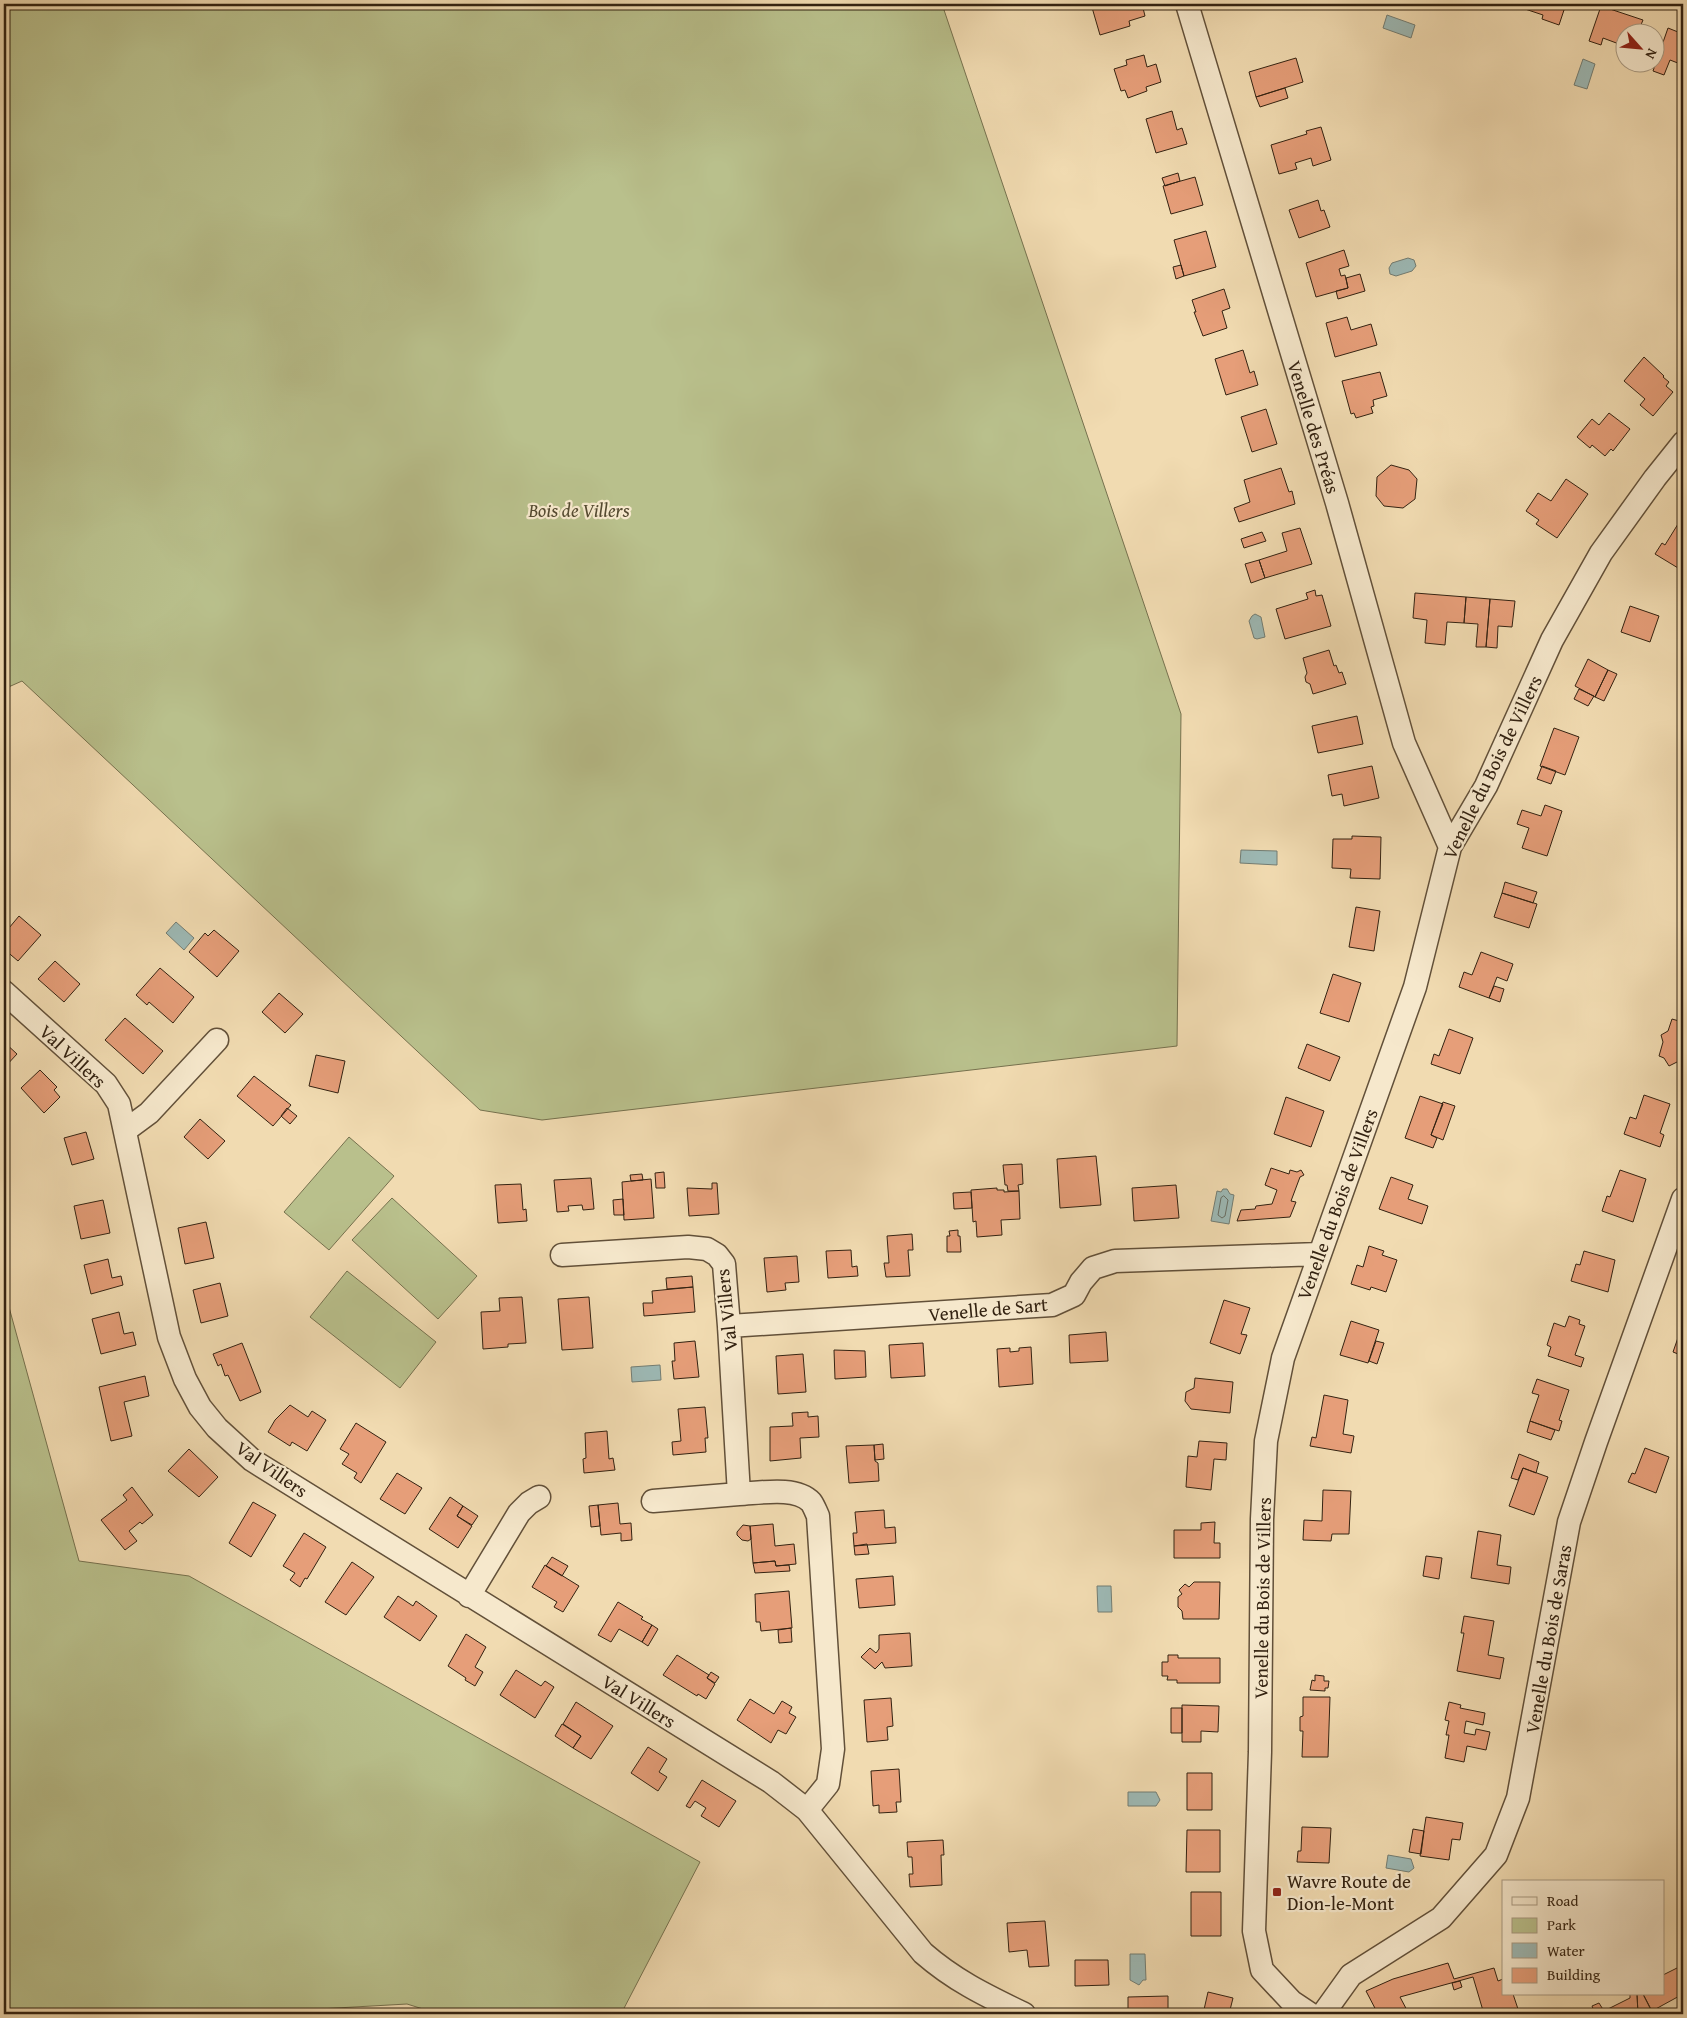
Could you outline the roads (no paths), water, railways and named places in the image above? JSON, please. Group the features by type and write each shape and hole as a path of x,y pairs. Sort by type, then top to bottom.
{"street":[{"name":"Venelle des Préas","path":"1187,4 1337,503 1404,743 1450,847"},
{"name":"Venelle du Bois de Villers","path":"1310,2014 1292,2002 1262,1970 1254,1931 1260,1752 1262,1519 1266,1441 1283,1358 1415,987 1450,847 1486,786 1552,640 1601,553 1655,478 1683,443"},
{"name":"Val Villers","path":"4,992 106,1084 120,1104 169,1337 185,1379 200,1406 217,1428 252,1460 771,1782 807,1810 924,1954 945,1972 969,1988 1024,2014"},
{"path":"126,1130 149,1113 217,1040"},
{"name":"Venelle du Bois de Saras","path":"1323,2014 1352,1975 1441,1918 1496,1855 1518,1798 1569,1522 1683,1199"},
{"name":"Val Villers","path":"562,1255 688,1248 707,1249 717,1255 724,1264 730,1326 739,1494"},
{"name":"Venelle de Sart","path":"730,1326 1052,1305 1074,1295 1081,1282 1093,1268 1115,1261 1319,1254"},
{"path":"653,1501 788,1492 801,1494 812,1503 818,1516 833,1749 828,1784 807,1810"},
{"path":"469,1596 519,1513 529,1503 540,1497"}],"water":[{"path":"1387,15 1415,25 1411,38 1383,28"},
{"path":"1583,59 1595,64 1587,89 1574,85"},
{"path":"1408,258 1414,260 1416,266 1412,271 1396,276 1390,274 1389,268 1392,263"},
{"path":"1255,614 1261,617 1265,637 1257,639 1254,638 1249,621"},
{"path":"1241,850 1277,851 1277,865 1240,863"},
{"path":"176,922 194,938 184,950 166,933"},
{"path":"1223,1189 1227,1189 1230,1194 1234,1195 1229,1224 1211,1221 1217,1191 1221,1192"},
{"path":"660,1365 661,1380 632,1382 631,1367"},
{"path":"1097,1586 1111,1586 1112,1612 1098,1612"},
{"path":"1128,1792 1156,1792 1160,1800 1156,1806 1128,1806"},
{"path":"1388,1855 1411,1859 1414,1868 1409,1872 1386,1868"},
{"path":"1130,1954 1145,1954 1146,1980 1143,1980 1139,1985 1130,1980"}],"place":[{"name":"Wavre Route de Dion-le-Mont","path":"1277,1892"}],"park label":[{"name":"Bois de Villers","path":"579,510"}]}
